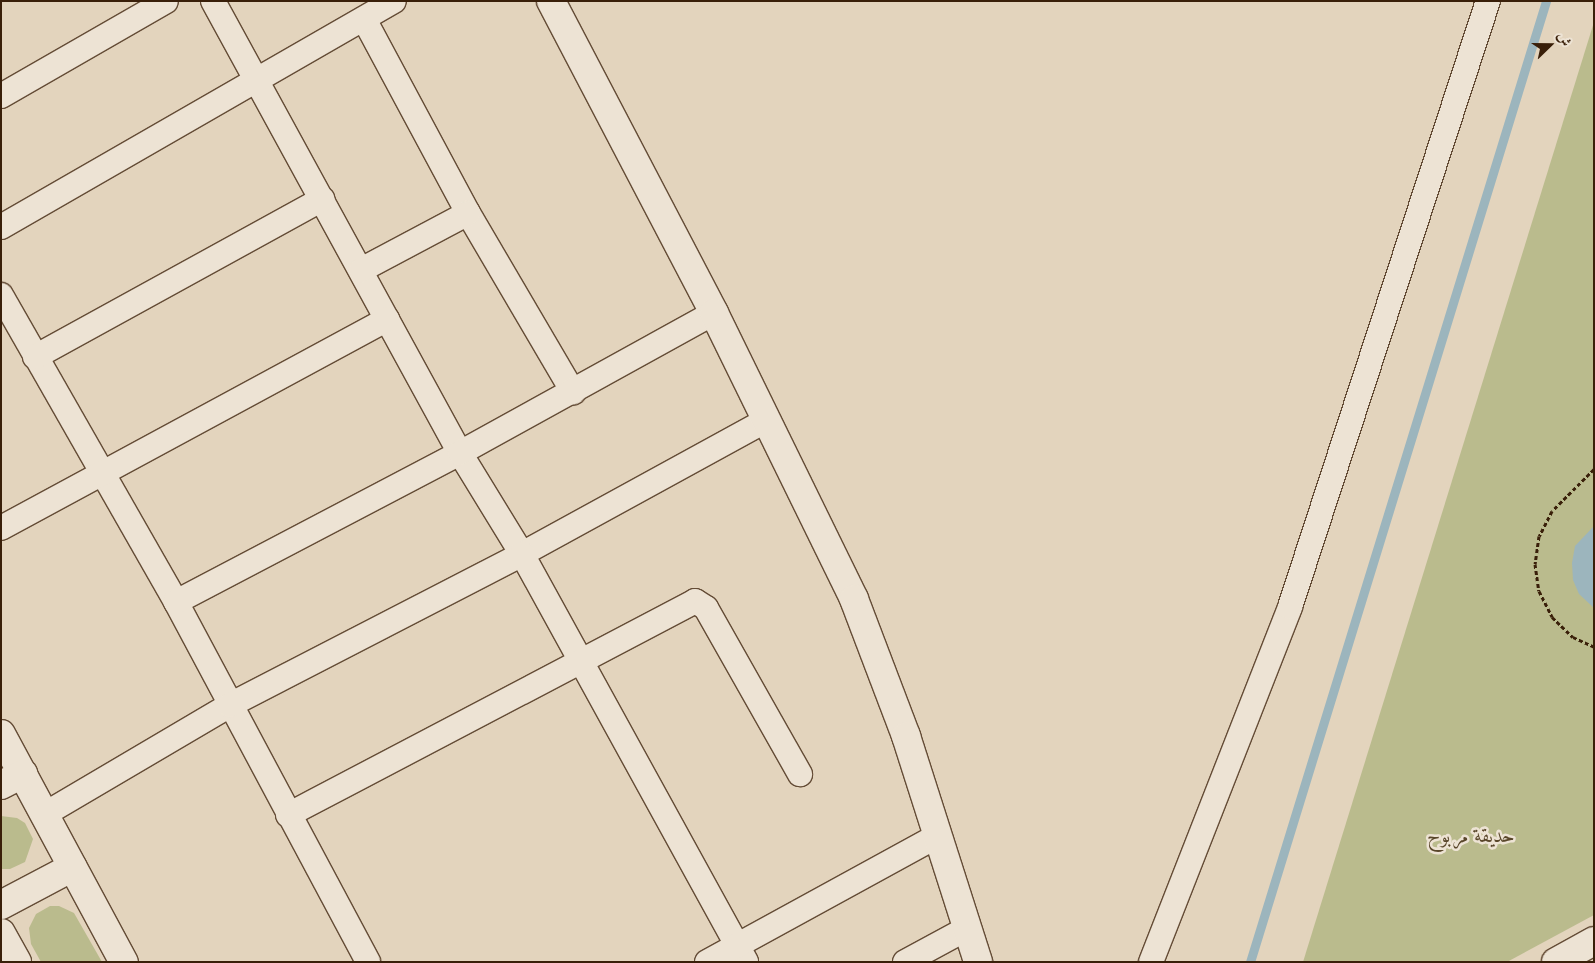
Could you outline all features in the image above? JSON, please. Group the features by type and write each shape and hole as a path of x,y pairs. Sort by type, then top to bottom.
{"main road":[{"path":"551,1 714,313 854,599 882,668 939,835 978,962"},
{"path":"1,734 12,780 45,814 124,962"},
{"path":"1,905 73,867"},
{"path":"1,932 17,962"},
{"path":"1556,962 1594,941"}],"street":[{"path":"1,96 166,1"},
{"path":"213,1 460,453 522,554 582,660 742,954"},
{"path":"1,227 394,1"},
{"path":"1151,962 1290,607 1488,1"},
{"path":"364,19 468,213 572,392"},
{"path":"35,357 322,200"},
{"path":"361,270 468,213"},
{"path":"1,296 176,602 368,962"},
{"path":"176,602 460,453 714,313"},
{"path":"1,528 101,472 387,319"},
{"path":"45,814 230,705 522,554 767,420"},
{"path":"288,815 689,602 699,602 706,608 800,774"},
{"path":"707,962 742,954 939,835"},
{"path":"905,962 968,928"}],"path":[{"path":"1594,469 1552,511 1539,536 1535,564 1539,591 1552,617 1573,637 1594,647"}],"green space":[{"name":"حديقة مربوح","path":"1594,22 1594,915 1507,962 1303,962"},
{"path":"1,816 17,818 25,823 33,839 25,862 10,869 1,869"},
{"path":"50,906 59,906 74,913 102,962 41,962 31,944 29,928 36,914"}],"water":[{"path":"1594,526 1594,608 1579,594 1573,580 1572,563 1575,546"}],"waterway":[{"path":"1250,962 1546,1"}]}
